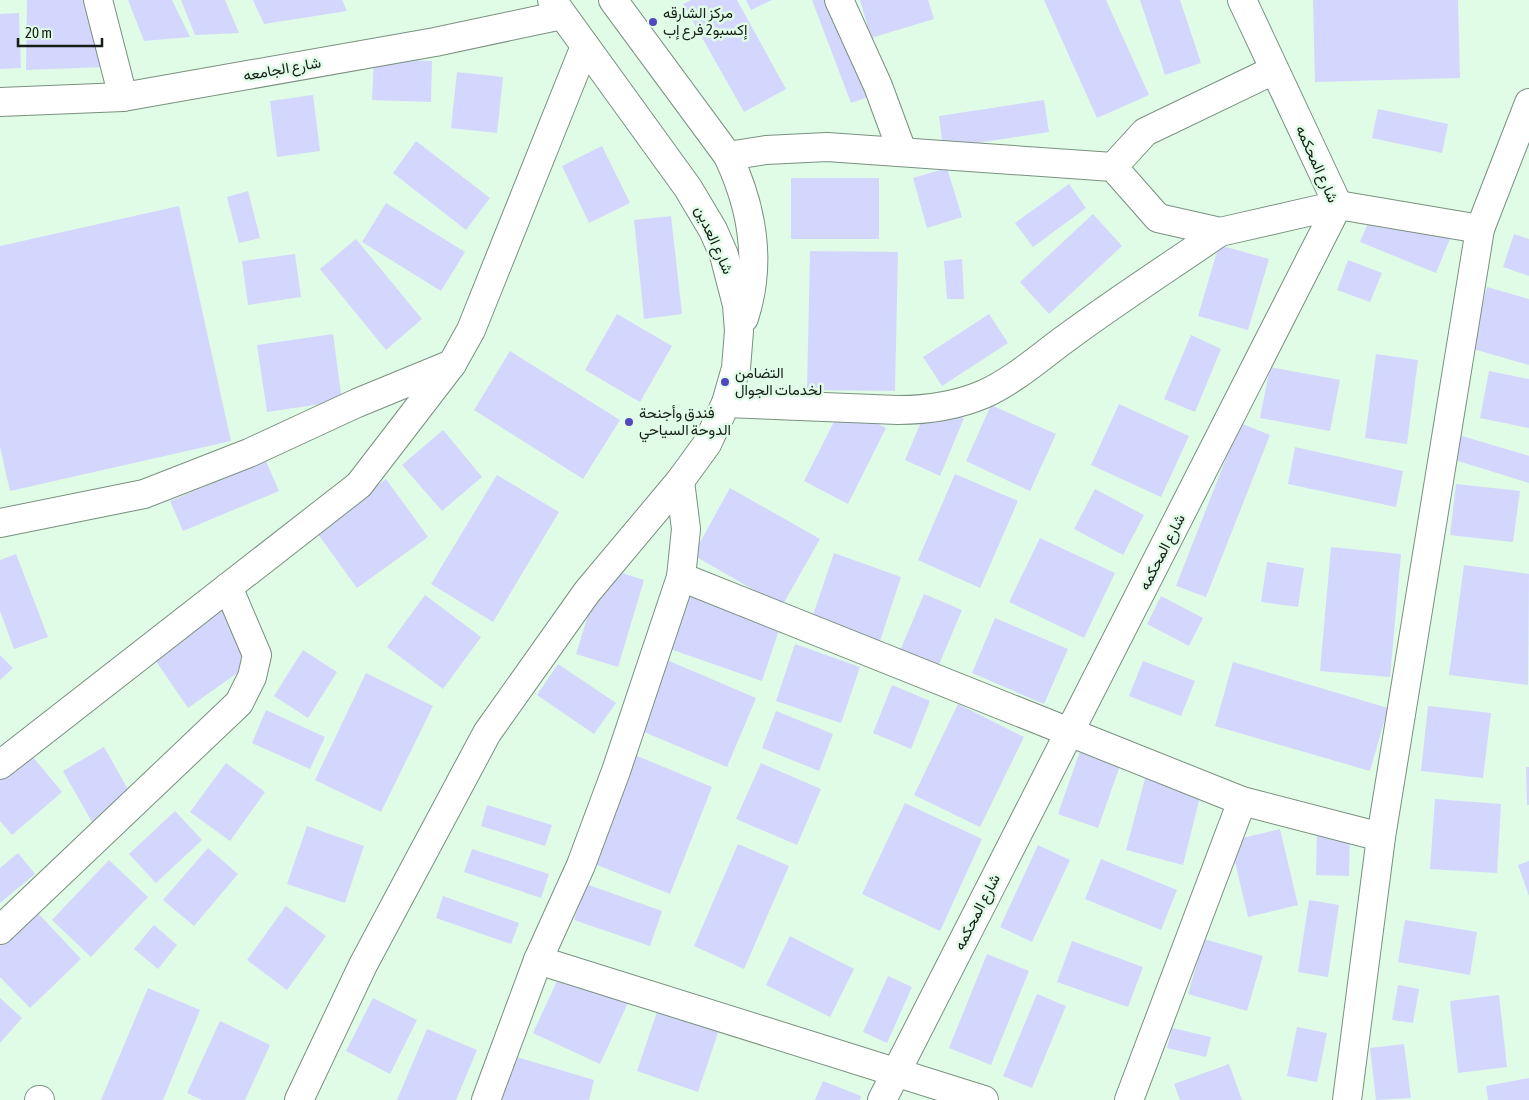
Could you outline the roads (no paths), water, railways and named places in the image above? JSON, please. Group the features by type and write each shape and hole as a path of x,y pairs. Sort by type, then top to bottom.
{"street":[{"path":"98,0 123,97"},
{"name":"شارع العدين","path":"613,0 728,156 746,203 753,253 752,280 748,306 739,331"},
{"path":"839,0 878,86 902,151"},
{"name":"شارع المحكمه","path":"882,1100 894,1073 1070,734 1338,205 1242,0"},
{"name":"شارع الجامعه","path":"0,102 123,97 435,42 557,8"},
{"name":"شارع العدين","path":"557,8 688,188 713,230 731,280 739,331"},
{"path":"0,764 359,485 452,364 471,330 585,46"},
{"path":"1113,167 1146,132 1274,70"},
{"path":"1347,1100 1381,837 1480,229 1529,103"},
{"path":"728,156 766,150 827,147 1113,167 1158,218 1220,232"},
{"path":"726,403 898,410 951,406 985,394 1025,370 1069,336 1220,232 1338,205 1480,229"},
{"path":"299,1100 363,964 487,734 587,592 680,480 707,444 726,403 736,368 739,331"},
{"path":"0,523 144,494 249,453 357,403 452,364"},
{"path":"486,1100 538,960 581,865 610,788 680,577 686,529 680,480"},
{"path":"680,577 1242,801 1381,837"},
{"path":"0,930 239,703 252,677 257,655 228,587"},
{"path":"1129,1100 1242,801"},
{"path":"538,960 984,1100"}],"place":[{"name":"مركز الشارقه إكسبو2 فرع إب","path":"653,22"},
{"name":"التضامن لخدمات الجوال","path":"725,382"},
{"name":"فندق وأجنحة الدوحة السياحي","path":"629,422"}]}
